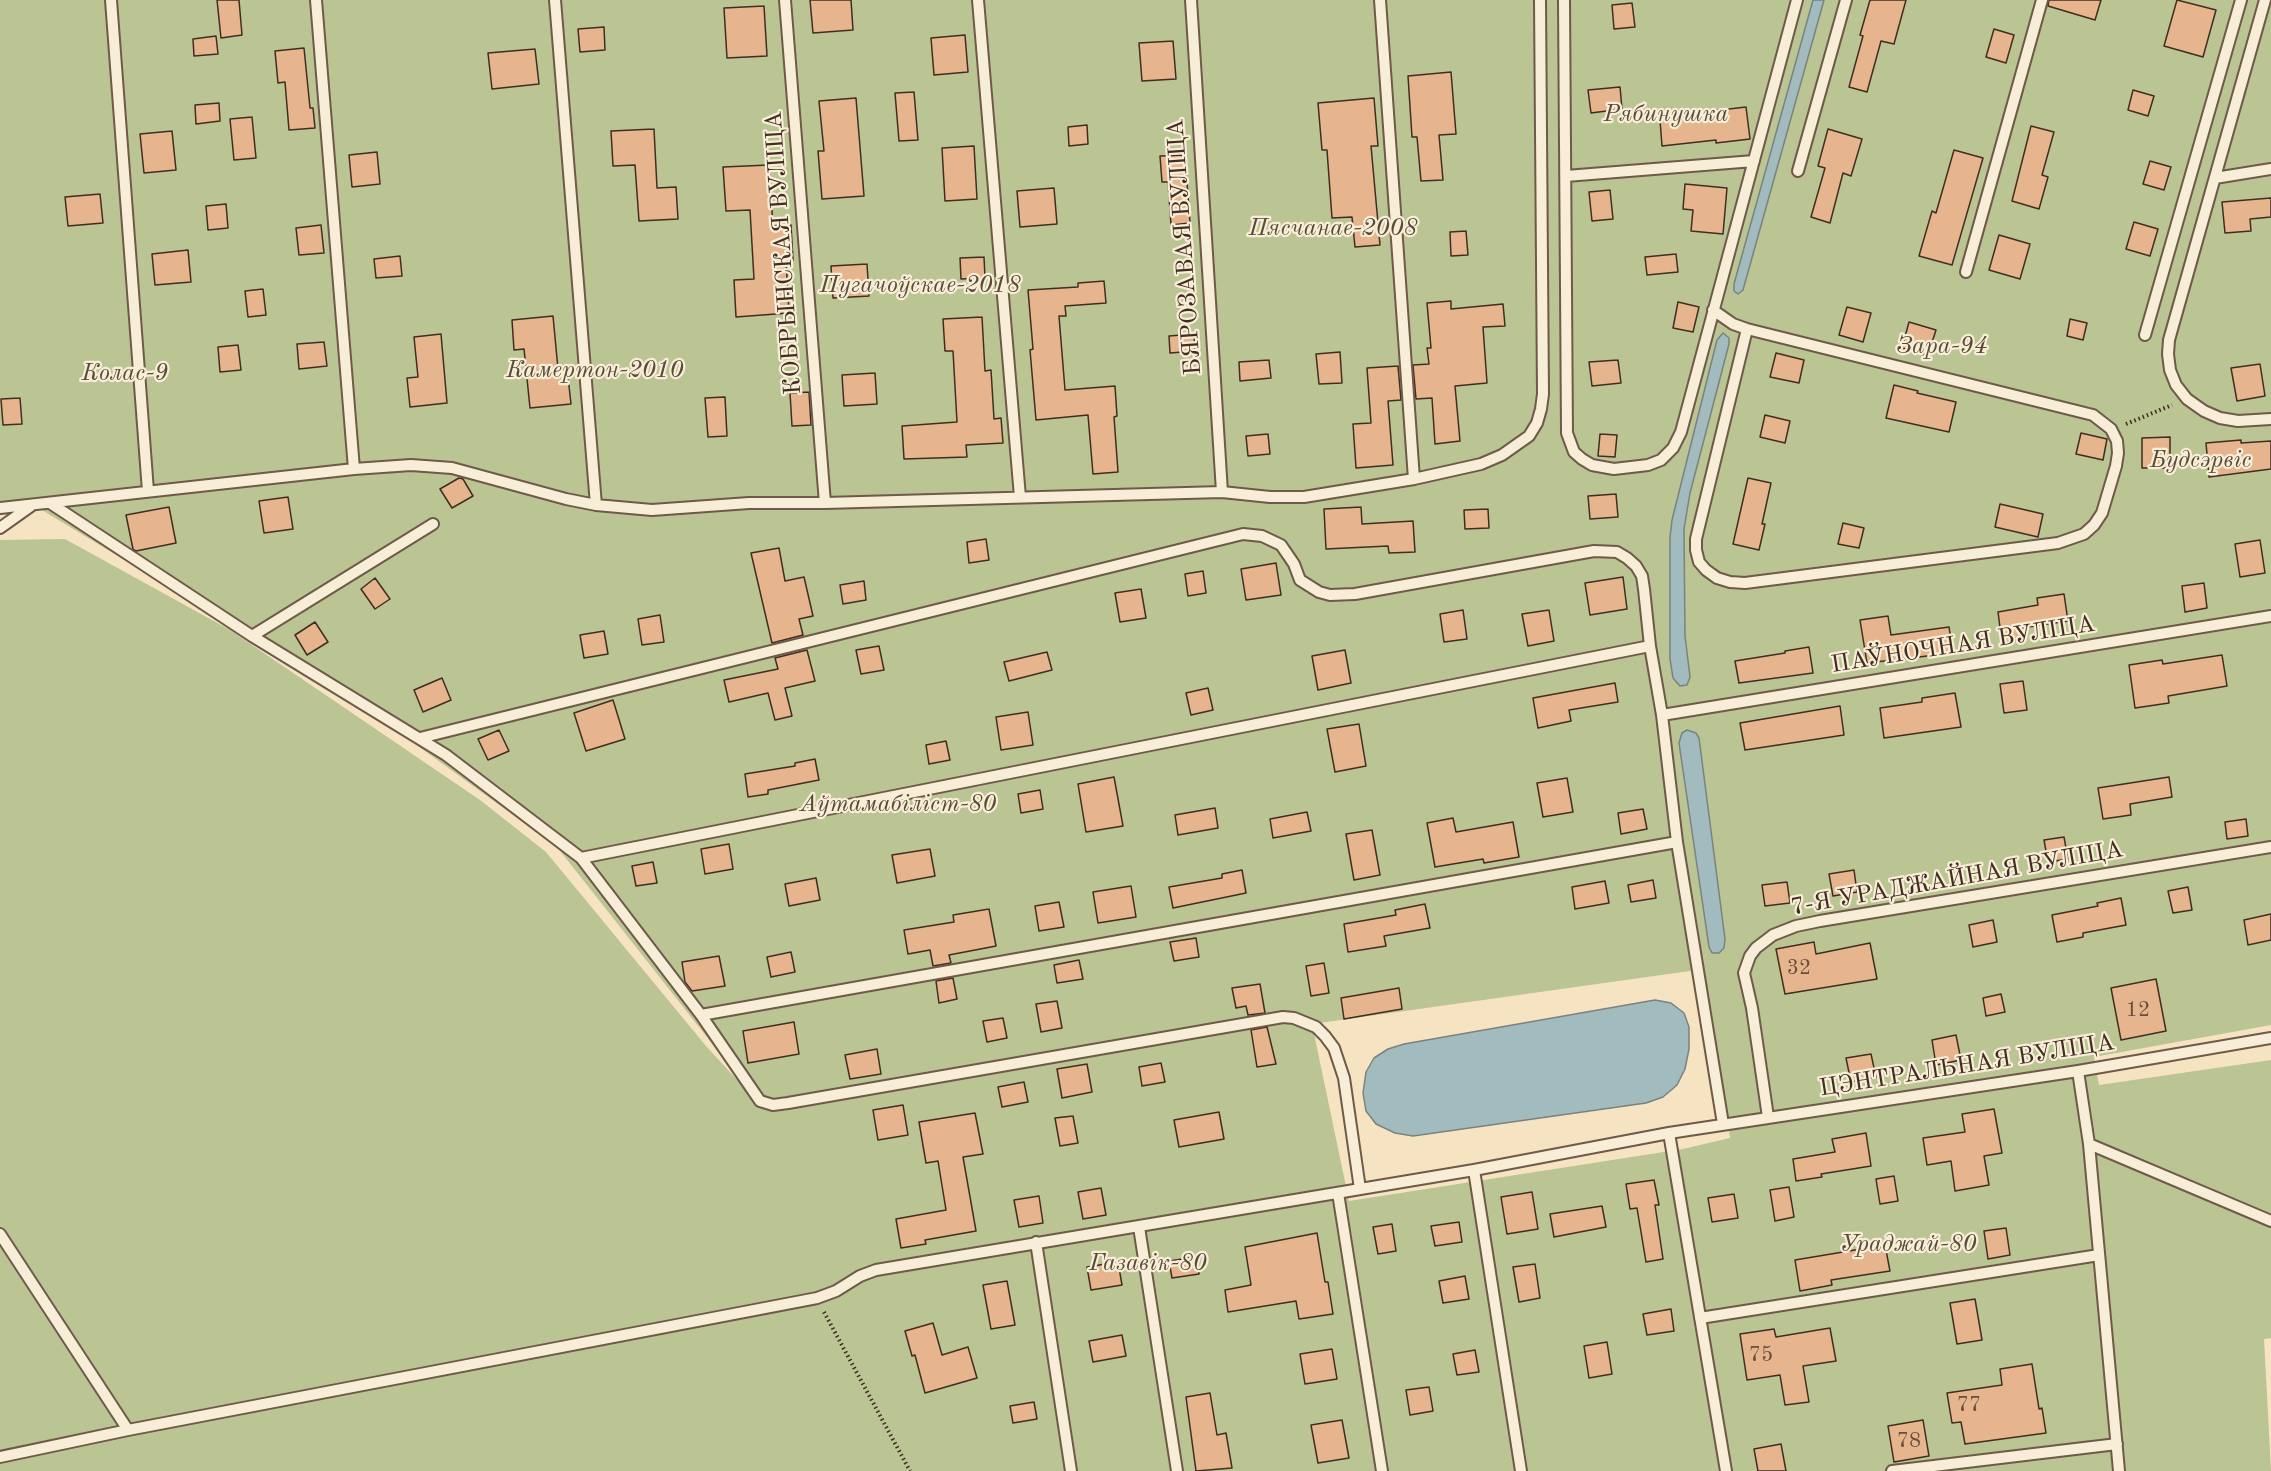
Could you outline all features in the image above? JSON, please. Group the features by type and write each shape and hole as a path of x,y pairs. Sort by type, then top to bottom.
{"lane":[{"path":"111,0 148,491"},
{"path":"316,0 354,469"},
{"path":"555,0 596,505"},
{"name":"КОБРЫНСКАЯ ВУЛІЦА","path":"785,0 825,503"},
{"path":"978,0 1020,497"},
{"name":"БЯРОЗАВАЯ ВУЛІЦА","path":"1191,0 1222,492"},
{"path":"1380,0 1414,479"},
{"path":"0,508 354,469 411,465 452,468 596,505 652,510 749,503 1222,492 1270,497 1304,496 1459,470 1502,455 1529,436 1541,409 1543,394 1540,0"},
{"path":"1564,0 1567,433 1574,452 1582,459 1592,465 1614,469 1648,465 1661,460 1667,456 1681,432 1797,0"},
{"path":"1798,171 1846,0"},
{"path":"1966,272 2042,0"},
{"path":"2145,334 2241,0"},
{"path":"2265,0 2169,340 2168,354 2170,370 2176,385 2187,399 2204,411 2220,418 2271,419"},
{"path":"1566,176 1754,161"},
{"path":"2215,178 2271,169"},
{"path":"1713,309 1733,324 1747,329 2083,411 2103,421 2111,429 2117,441 2118,453 2107,501 2094,525 2084,534 2072,539 1760,581 1730,582 1717,578 1699,562 1696,539 1747,329"},
{"path":"50,503 252,636 446,755 581,858 700,1015 760,1101 773,1105 1283,1017 1294,1018 1316,1027 1334,1048 1344,1078 1360,1189"},
{"path":"0,528 33,504"},
{"path":"252,636 433,524"},
{"path":"420,738 1243,534 1262,536 1281,545 1294,564 1300,580 1319,592 1330,595 1355,594 1594,551 1617,552 1636,566 1642,576 1677,842 1722,1124"},
{"name":"ПАЎНОЧНАЯ ВУЛІЦА","path":"1662,715 2271,616"},
{"path":"581,858 1650,646"},
{"path":"700,1015 1677,842"},
{"name":"7-Я УРАДЖАЙНАЯ ВУЛІЦА","path":"1768,1117 1752,1008 1744,973 1750,956 1756,948 1773,935 1820,921 2271,847"},
{"name":"ЦЭНТРАЛЬНАЯ ВУЛІЦА","path":"0,1457 128,1430 817,1298 836,1291 869,1272 1036,1242 1139,1227 1474,1170 1722,1124 2078,1071 2271,1038"},
{"path":"2078,1071 2089,1144 2119,1471"},
{"path":"1669,1133 1726,1471"},
{"path":"2089,1144 2271,1221"},
{"path":"1474,1170 1521,1471"},
{"path":"1338,1193 1382,1471"},
{"path":"1139,1227 1177,1471"},
{"path":"0,1234 128,1430"},
{"path":"1036,1242 1071,1471"},
{"path":"1700,1318 2099,1255"},
{"path":"1892,1471 2117,1444"}],"path":[{"path":"2111,429 2187,399"},
{"path":"817,1298 910,1471"}],"green space":[{"path":"0,0 2271,0 2271,1025 2094,1057 2099,1085 2271,1060 2271,1338 2264,1339 2271,1471 0,1471 0,540 65,539 230,630 480,800 546,852 706,1046 762,1107 557,847 352,698 42,510 0,515","holes":["1704,969 1730,1138 1683,1149 1349,1201 1312,1024"]}],"water":[{"path":"1813,0 1824,0 1743,290 1738,294 1734,291 1734,284"},
{"path":"1723,333 1729,338 1729,344 1690,493 1684,529 1685,636 1690,677 1687,685 1680,686 1673,678 1670,659 1672,520 1717,340"},
{"path":"1687,730 1696,733 1699,738 1725,939 1724,948 1719,953 1712,953 1709,947 1679,743 1682,733"},
{"path":"1655,1000 1671,1003 1684,1013 1689,1027 1689,1049 1685,1069 1677,1085 1663,1097 1646,1103 1413,1136 1395,1133 1376,1124 1366,1111 1363,1093 1366,1072 1374,1058 1388,1049 1404,1044"}],"building":[{"path":"217,0 239,0 242,35 221,38"},
{"path":"810,0 851,0 853,30 813,33"},
{"path":"1870,0 1906,0 1894,44 1881,41 1867,92 1849,87"},
{"path":"2049,0 2101,0 2095,20 2048,6"},
{"path":"2177,0 2216,10 2203,57 2164,46"},
{"path":"1632,3 1635,27 1614,29 1612,5"},
{"path":"764,6 767,56 727,58 724,8"},
{"path":"604,27 605,50 580,52 578,29"},
{"path":"1994,29 2014,35 2006,63 1986,57"},
{"path":"965,35 968,72 934,75 931,38"},
{"path":"216,36 218,54 194,56 193,39"},
{"path":"1173,41 1176,79 1142,81 1139,43"},
{"path":"304,48 310,108 313,108 315,128 289,130 285,82 278,83 275,51"},
{"path":"535,49 539,84 492,89 488,53"},
{"path":"1451,72 1456,134 1439,135 1443,180 1421,181 1417,137 1412,137 1408,76"},
{"path":"1620,87 1622,109 1591,113 1588,90"},
{"path":"2133,90 2154,96 2148,116 2128,110"},
{"path":"914,92 918,140 899,141 895,93"},
{"path":"856,98 864,196 822,199 818,151 824,151 819,101"},
{"path":"1374,98 1378,146 1371,146 1380,245 1355,247 1352,217 1332,218 1327,150 1322,150 1318,103"},
{"path":"219,103 220,121 196,124 195,105"},
{"path":"1746,107 1750,139 1662,146 1660,120 1713,114 1712,111"},
{"path":"252,117 256,158 234,160 230,119"},
{"path":"1087,125 1088,144 1069,146 1068,127"},
{"path":"2031,126 2054,132 2042,175 2048,177 2039,209 2012,201"},
{"path":"654,129 657,188 676,187 678,219 639,221 635,165 613,166 611,131"},
{"path":"1828,129 1862,139 1851,176 1843,173 1830,223 1811,217 1825,168 1818,166"},
{"path":"172,131 176,170 144,173 140,134"},
{"path":"974,146 977,199 945,201 942,148"},
{"path":"1954,150 1983,158 1952,265 1919,256 1932,211 1936,213"},
{"path":"377,152 380,184 352,187 349,155"},
{"path":"1185,155 1190,223 1171,225 1168,182 1162,182 1160,156"},
{"path":"2150,161 2171,167 2164,190 2143,184"},
{"path":"769,165 773,226 791,225 793,260 786,261 789,313 736,317 734,280 754,279 750,210 726,211 723,167"},
{"path":"1685,184 1727,188 1723,234 1691,231 1693,210 1683,209"},
{"path":"1054,188 1057,224 1020,227 1017,191"},
{"path":"1610,190 1613,219 1592,221 1589,192"},
{"path":"100,194 103,223 68,226 65,197"},
{"path":"2271,198 2271,217 2250,219 2251,231 2225,233 2222,202"},
{"path":"226,204 228,228 208,230 206,206"},
{"path":"2134,222 2158,229 2150,256 2126,249"},
{"path":"321,225 324,253 299,255 296,228"},
{"path":"1466,231 1468,255 1451,256 1450,232"},
{"path":"1999,235 2030,244 2020,279 1989,270"},
{"path":"188,250 191,282 155,285 152,254"},
{"path":"1676,254 1678,272 1647,275 1645,257"},
{"path":"400,256 402,276 376,278 374,259"},
{"path":"984,257 985,278 961,279 960,258"},
{"path":"867,264 869,296 833,298 831,266"},
{"path":"1104,281 1106,303 1065,306 1066,316 1059,316 1065,390 1115,386 1117,416 1114,417 1118,472 1093,474 1088,415 1036,420 1028,290 1078,287 1078,283"},
{"path":"263,289 266,315 248,317 245,291"},
{"path":"1451,301 1451,309 1503,304 1505,326 1483,327 1487,383 1455,386 1460,441 1435,444 1432,398 1416,399 1413,365 1429,364 1427,348 1431,348 1427,303"},
{"path":"1678,302 1699,307 1693,332 1673,328"},
{"path":"1847,307 1871,313 1863,342 1839,335"},
{"path":"553,316 558,369 567,368 571,404 530,408 524,349 514,350 512,320"},
{"path":"982,317 985,371 991,370 994,419 1001,418 1003,443 966,445 967,457 904,459 902,426 957,422 953,351 945,351 943,319"},
{"path":"2070,319 2087,323 2083,340 2067,336"},
{"path":"1909,322 1936,330 1928,355 1902,348"},
{"path":"441,334 447,403 410,407 407,378 418,377 414,337"},
{"path":"1194,334 1195,351 1170,353 1169,336"},
{"path":"324,342 327,366 299,369 297,344"},
{"path":"238,345 241,370 220,372 218,347"},
{"path":"1340,352 1342,383 1319,384 1316,354"},
{"path":"1776,353 1804,360 1799,383 1770,377"},
{"path":"1269,360 1271,378 1240,381 1239,362"},
{"path":"1618,360 1621,383 1592,386 1589,362"},
{"path":"2260,364 2265,396 2237,401 2231,368"},
{"path":"1398,366 1401,400 1388,401 1393,465 1356,468 1353,424 1371,423 1367,368"},
{"path":"875,373 877,404 844,406 842,375"},
{"path":"1894,385 1956,402 1949,432 1886,418"},
{"path":"809,392 811,425 792,426 790,393"},
{"path":"725,397 727,436 708,437 705,398"},
{"path":"20,398 22,424 3,425 1,399"},
{"path":"1765,415 1790,421 1785,443 1760,437"},
{"path":"2081,433 2107,439 2103,460 2076,454"},
{"path":"1268,434 1270,454 1248,456 1246,436"},
{"path":"1600,434 1617,435 1615,457 1598,456"},
{"path":"2170,437 2170,468 2142,468 2142,438"},
{"path":"2241,440 2241,443 2271,441 2271,469 2209,477 2206,443"},
{"path":"459,478 463,479 473,496 452,508 440,489"},
{"path":"1748,478 1771,483 1759,550 1733,544"},
{"path":"1616,494 1618,517 1590,519 1588,496"},
{"path":"288,497 293,529 264,533 259,501"},
{"path":"2000,504 2043,514 2038,537 1995,527"},
{"path":"169,507 176,543 136,551 133,549 126,515"},
{"path":"1361,507 1362,524 1413,521 1415,552 1389,553 1388,546 1326,549 1324,509"},
{"path":"1488,509 1489,528 1465,529 1464,510"},
{"path":"1843,523 1864,528 1859,548 1838,544"},
{"path":"986,539 989,560 969,563 967,542"},
{"path":"2260,540 2265,573 2240,577 2235,544"},
{"path":"779,548 785,581 804,577 813,616 799,619 803,635 772,643 751,553"},
{"path":"1276,563 1281,595 1246,600 1241,569"},
{"path":"1203,571 1206,593 1188,596 1185,574"},
{"path":"1623,577 1627,609 1590,615 1585,583"},
{"path":"375,578 390,599 375,609 361,589"},
{"path":"864,581 866,600 843,604 840,585"},
{"path":"2204,583 2207,608 2185,612 2182,586"},
{"path":"1141,589 1146,618 1120,622 1115,593"},
{"path":"2064,594 2068,621 2021,628 2023,639 2002,643 1998,612 2038,605 2037,598"},
{"path":"1463,610 1467,639 1444,642 1440,614"},
{"path":"1549,610 1554,641 1528,646 1522,614"},
{"path":"660,615 664,642 642,645 638,619"},
{"path":"1888,616 1891,635 1949,627 1953,653 1867,663 1860,620"},
{"path":"315,622 328,642 307,655 295,635"},
{"path":"604,631 608,654 584,658 580,635"},
{"path":"879,646 884,670 861,674 856,650"},
{"path":"1809,647 1813,673 1739,683 1735,661"},
{"path":"807,650 815,681 785,688 792,716 775,720 768,693 729,702 724,680 778,669 775,658"},
{"path":"1345,650 1351,683 1318,690 1312,656"},
{"path":"1047,652 1052,670 1009,681 1004,662"},
{"path":"2222,655 2227,686 2168,696 2169,703 2135,708 2129,665 2162,660 2163,664"},
{"path":"442,678 451,700 423,712 414,690"},
{"path":"2023,681 2027,710 2004,713 2000,684"},
{"path":"1615,683 1618,702 1569,710 1571,721 1538,728 1533,698"},
{"path":"1208,688 1213,710 1191,715 1186,693"},
{"path":"1955,693 1961,727 1884,738 1880,708 1922,702 1922,698"},
{"path":"613,700 625,739 586,751 574,713"},
{"path":"1840,706 1844,735 1745,750 1740,723"},
{"path":"1028,712 1033,745 1001,750 996,717"},
{"path":"1359,724 1366,766 1335,772 1327,729"},
{"path":"499,730 509,751 488,760 478,739"},
{"path":"946,741 950,760 929,764 926,745"},
{"path":"815,759 819,780 768,790 768,794 748,797 745,774 795,766 795,763"},
{"path":"1114,777 1123,826 1086,832 1078,784"},
{"path":"2169,777 2172,797 2130,804 2131,815 2103,819 2098,788"},
{"path":"1567,778 1573,812 1543,817 1537,783"},
{"path":"1040,790 1043,809 1021,813 1018,794"},
{"path":"1215,808 1218,828 1178,835 1175,815"},
{"path":"1643,809 1647,829 1621,834 1618,813"},
{"path":"1307,812 1311,831 1273,838 1270,819"},
{"path":"1453,818 1456,832 1513,822 1519,857 1484,863 1483,859 1435,867 1427,823"},
{"path":"2246,819 2248,836 2227,839 2225,822"},
{"path":"1372,830 1380,875 1354,880 1346,834"},
{"path":"2064,837 2068,859 2048,862 2044,840"},
{"path":"729,844 733,869 705,874 701,849"},
{"path":"930,849 935,876 897,883 892,855"},
{"path":"653,862 657,883 636,886 632,866"},
{"path":"1242,870 1246,893 1173,908 1169,887 1222,878 1222,874"},
{"path":"1854,870 1857,892 1833,896 1829,874"},
{"path":"816,878 820,900 789,906 785,884"},
{"path":"1653,880 1656,898 1631,902 1628,885"},
{"path":"1605,881 1609,903 1575,909 1572,887"},
{"path":"1787,882 1790,903 1765,906 1762,885"},
{"path":"1131,886 1136,917 1098,923 1093,892"},
{"path":"2188,887 2192,910 2173,913 2168,891"},
{"path":"2121,898 2126,925 2083,933 2083,937 2057,942 2052,915 2098,906 2097,903"},
{"path":"1059,902 1064,927 1039,931 1035,906"},
{"path":"1425,904 1430,928 1384,936 1386,946 1348,952 1344,924 1396,915 1395,910"},
{"path":"989,909 996,946 949,955 951,963 933,966 930,950 908,954 904,930 954,922 953,915"},
{"path":"2271,914 2271,940 2248,945 2244,920"},
{"path":"1993,920 1997,942 1973,947 1969,925"},
{"path":"1196,938 1199,957 1174,961 1170,942"},
{"path":"1814,942 1816,954 1870,943 1877,979 1785,994 1776,949"},
{"path":"791,952 795,972 771,977 767,957"},
{"path":"719,956 725,986 692,991 685,982 682,962"},
{"path":"1079,960 1083,979 1057,983 1054,965"},
{"path":"1324,963 1329,993 1311,996 1306,966"},
{"path":"953,978 957,999 939,1003 936,981"},
{"path":"2156,979 2166,1031 2121,1040 2111,988"},
{"path":"1260,984 1265,1013 1248,1015 1246,1006 1236,1008 1232,988"},
{"path":"1399,988 1402,1009 1344,1019 1341,998"},
{"path":"2001,994 2005,1012 1986,1016 1983,998"},
{"path":"1057,1001 1062,1028 1041,1032 1036,1004"},
{"path":"1003,1018 1007,1038 987,1042 983,1021"},
{"path":"794,1022 799,1054 748,1063 743,1031"},
{"path":"1267,1027 1276,1064 1257,1067 1251,1030"},
{"path":"1956,1035 1961,1060 1936,1065 1932,1040"},
{"path":"877,1049 881,1074 850,1079 845,1055"},
{"path":"1871,1054 1876,1077 1851,1082 1846,1058"},
{"path":"1161,1063 1165,1082 1142,1086 1139,1067"},
{"path":"1087,1064 1092,1092 1062,1098 1057,1069"},
{"path":"1024,1082 1028,1102 1002,1107 998,1087"},
{"path":"903,1105 908,1135 878,1140 873,1110"},
{"path":"1994,1109 2002,1153 1984,1156 1989,1185 1955,1191 1951,1161 1927,1165 1923,1138 1965,1132 1962,1114"},
{"path":"1219,1112 1224,1139 1179,1147 1174,1120"},
{"path":"975,1113 983,1154 963,1157 976,1231 925,1240 926,1244 901,1248 896,1219 946,1210 938,1161 926,1163 919,1122"},
{"path":"1073,1116 1078,1143 1060,1146 1055,1118"},
{"path":"1866,1133 1871,1166 1821,1174 1822,1177 1796,1181 1793,1159 1835,1152 1832,1139"},
{"path":"1894,1176 1898,1201 1880,1204 1876,1179"},
{"path":"1654,1180 1659,1205 1655,1205 1663,1259 1646,1262 1637,1208 1630,1209 1626,1184"},
{"path":"1789,1187 1794,1217 1775,1221 1770,1190"},
{"path":"1101,1188 1106,1215 1083,1219 1078,1192"},
{"path":"1532,1192 1538,1229 1507,1234 1501,1197"},
{"path":"1734,1194 1738,1218 1712,1222 1708,1198"},
{"path":"1039,1196 1043,1223 1019,1227 1014,1200"},
{"path":"1602,1206 1606,1227 1554,1237 1550,1214"},
{"path":"1459,1222 1462,1242 1435,1246 1431,1226"},
{"path":"1392,1224 1396,1251 1378,1254 1373,1227"},
{"path":"2006,1228 2010,1255 1988,1259 1984,1231"},
{"path":"1317,1233 1333,1314 1299,1319 1296,1301 1228,1312 1225,1290 1251,1285 1245,1247"},
{"path":"1885,1245 1890,1271 1831,1280 1832,1285 1800,1291 1795,1260"},
{"path":"1196,1257 1199,1274 1172,1278 1169,1261"},
{"path":"1118,1262 1122,1285 1091,1290 1087,1267"},
{"path":"1535,1264 1540,1298 1519,1302 1513,1267"},
{"path":"1465,1276 1469,1299 1443,1303 1439,1281"},
{"path":"1007,1281 1015,1325 991,1329 983,1285"},
{"path":"1975,1299 1982,1340 1957,1344 1950,1303"},
{"path":"1671,1309 1674,1331 1647,1335 1643,1314"},
{"path":"933,1323 942,1355 968,1347 977,1378 925,1393 915,1355 912,1356 905,1331"},
{"path":"1830,1328 1836,1361 1803,1366 1809,1402 1785,1405 1780,1375 1747,1380 1740,1334 1774,1329 1776,1337"},
{"path":"1122,1335 1126,1356 1093,1362 1089,1341"},
{"path":"1607,1342 1612,1374 1589,1378 1584,1346"},
{"path":"1332,1349 1337,1379 1305,1384 1300,1354"},
{"path":"1475,1350 1479,1372 1457,1375 1453,1354"},
{"path":"2032,1364 2039,1409 2042,1408 2046,1433 1965,1444 1961,1422 1952,1423 1947,1393 2002,1385 2000,1369"},
{"path":"1429,1387 1433,1411 1410,1415 1406,1390"},
{"path":"1210,1393 1217,1435 1226,1433 1232,1468 1196,1471 1186,1397"},
{"path":"1034,1402 1037,1419 1013,1423 1010,1406"},
{"path":"1342,1420 1349,1458 1318,1463 1311,1425"},
{"path":"1923,1420 1929,1456 1894,1462 1888,1426"},
{"path":"1781,1444 1786,1471 1758,1471 1754,1449"}],"park label":[{"name":"Рябинушка","path":"1666,115"},
{"name":"Пясчанае-2008","path":"1333,229"},
{"name":"Пугачоўскае-2018","path":"920,286"},
{"name":"Зара-94","path":"1942,347"},
{"name":"Камертон-2010","path":"595,371"},
{"name":"Колас-9","path":"125,374"},
{"name":"Будсэрвіс","path":"2201,461"},
{"name":"Аўтамабіліст-80","path":"898,805"},
{"name":"Ураджай-80","path":"1908,1245"},
{"name":"Газавік-80","path":"1148,1264"}]}
